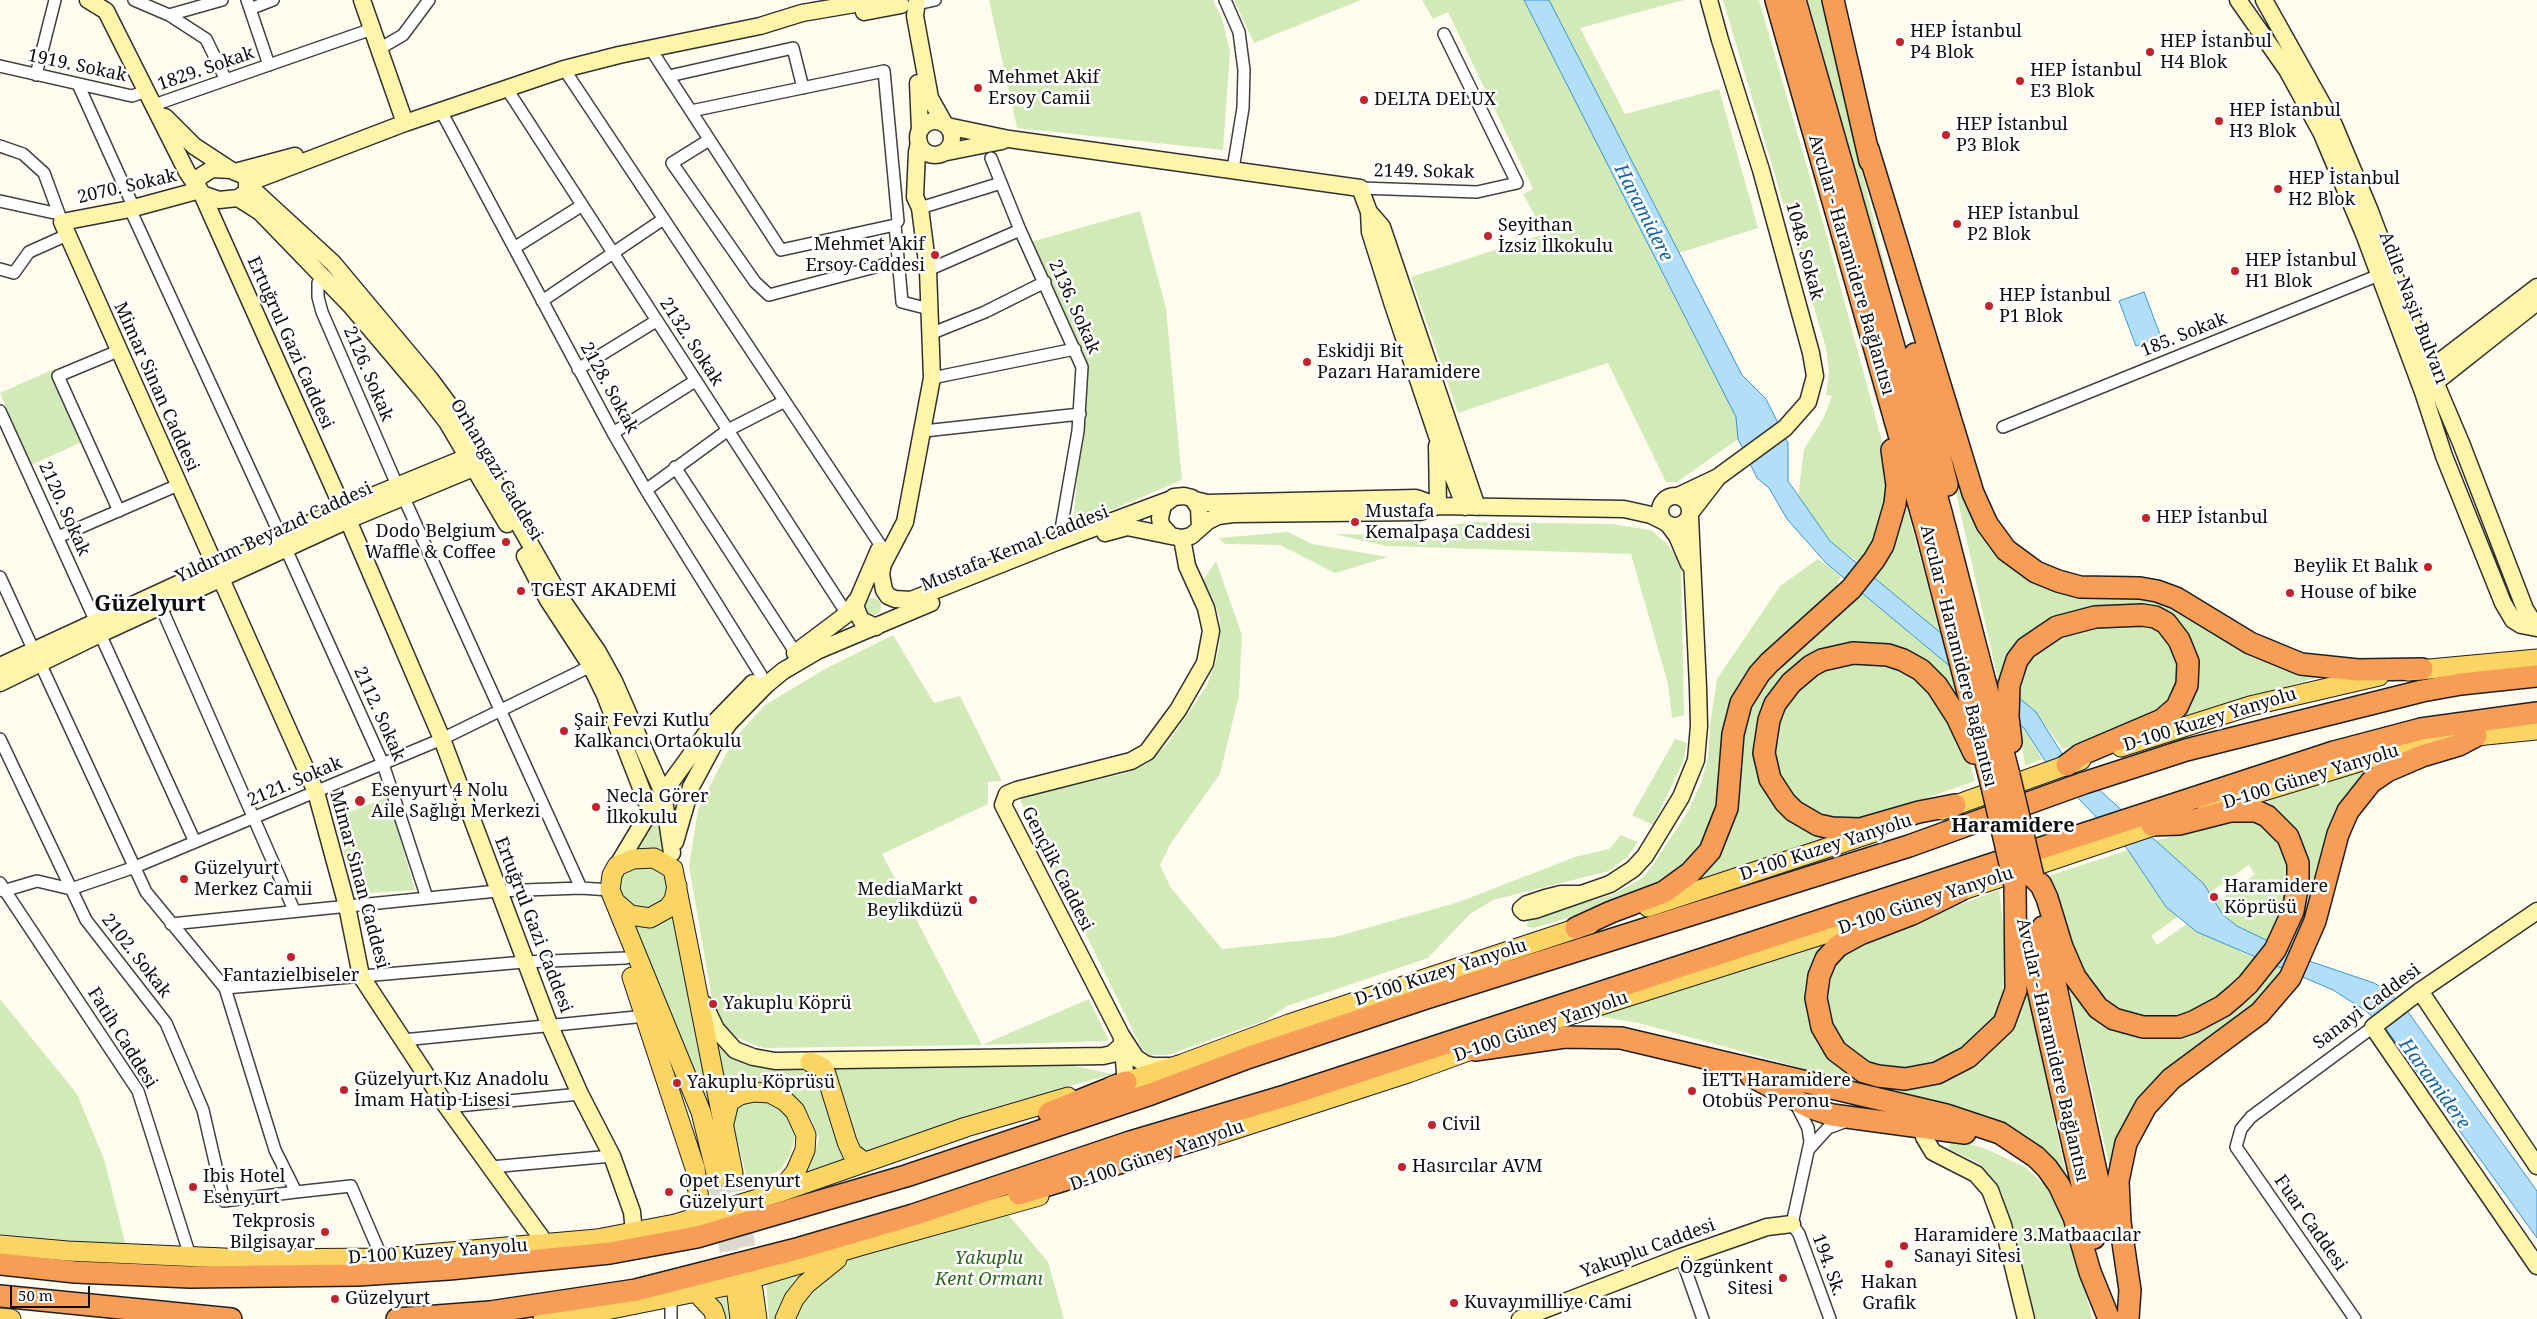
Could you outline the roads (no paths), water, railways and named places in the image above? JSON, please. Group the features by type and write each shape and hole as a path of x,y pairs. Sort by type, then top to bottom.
{"highway":[{"path":"1766,0 1779,39 1794,64"},
{"name":"Avcılar - Haramidere Bağlantısı","path":"1776,0 1939,576 2000,779 2128,1319"},
{"name":"Avcılar - Haramidere Bağlantısı","path":"1795,0 1933,484 1979,654 2000,779"},
{"path":"1833,0 1868,149 1890,259 1962,547 1979,654"},
{"path":"1868,149 1973,492 1988,524 2006,550 2030,568 2058,581 2080,586 2140,588 2157,591 2176,598 2250,643 2300,664 2358,670 2422,669"},
{"path":"1576,928 1610,912 1664,892 1683,879 1702,861 1716,841 1723,822 1729,796 1732,734 1741,703 1748,690 1759,674 1786,646 1851,590 1883,545 1890,525 1897,485 1891,443 1871,365 1869,330"},
{"path":"1955,805 1919,812 1860,829 1832,828 1805,818 1785,802 1770,779 1766,765 1765,735 1775,704 1801,673 1822,660 1854,653 1888,655 1903,660 1921,670 1937,686 1964,730 1984,774 2000,779 2010,685 2017,660 2026,648 2057,628 2095,617 2142,615 2155,617 2166,623 2174,630 2188,662 2188,684 2177,707 2162,720 2080,755 2067,765"},
{"path":"0,1264 75,1272 190,1278 396,1273 610,1253 697,1237 906,1176 1426,998 1909,846 2084,782 2186,750 2422,691 2461,684 2537,676"},
{"path":"862,1237 1130,1142 1285,1096 2334,752 2421,729 2537,713"},
{"path":"2128,1319 2130,1290 2120,1222 2118,1181 2126,1143 2142,1113 2158,1091 2171,1079 2260,1013 2290,978 2315,921 2338,834 2348,811 2371,782 2386,771 2422,756 2459,745 2476,736"},
{"path":"1959,892 1912,914 1860,934 1838,946 1826,959 1819,976 1816,998 1822,1027 1836,1051 1864,1072 1878,1076 1904,1079 1937,1073 1968,1057 2004,1023 2016,990 2024,881 2044,891 2062,947 2075,977 2098,1008 2114,1019 2143,1027 2179,1027 2193,1022 2223,1006 2248,984 2275,950 2293,911 2298,883 2298,863 2288,837 2267,816 2256,811 2230,811 2179,824 2152,825"},
{"name":"Avcılar - Haramidere Bağlantısı","path":"2024,881 2110,1319"},
{"path":"1475,1050 1504,1044 1587,1036 1621,1038 1946,1115 2000,1133 2019,1144 2048,1168 2069,1203 2090,1272 2110,1319"},
{"path":"1683,1052 1734,1068 1793,1098 1832,1115 1956,1130 1987,1138 2048,1168"},
{"path":"746,1224 832,1187 895,1164 1040,1117 1126,1082"},
{"path":"397,1319 490,1312 636,1290 862,1237 969,1208 1226,1130"},
{"path":"0,1296 231,1319"},
{"path":"0,1306 57,1312 124,1309"}],"main road":[{"path":"88,0 108,5"},
{"path":"362,0 405,123"},
{"path":"405,123 219,200 200,190 198,178 212,169 233,171 405,123 564,70 650,48 760,26 802,13 878,0"},
{"name":"1048. Sokak","path":"1672,497 1718,477 1795,420 1808,402 1815,368 1761,170 1720,40 1710,0"},
{"name":"Adile Naşit Bulvarı","path":"2264,0 2334,125 2370,211 2426,381 2444,456 2503,603 2513,620 2521,625 2537,628"},
{"name":"Adile Naşit Bulvarı","path":"2241,1 2287,70 2314,117 2426,381"},
{"path":"760,26 803,22 909,4"},
{"path":"909,4 931,100 951,132 952,142 927,168 926,198 920,208"},
{"path":"612,896 630,915 650,918 668,908 674,900 674,869 691,788 713,746 729,724 783,671 817,651 879,625 891,610 881,574 883,564 905,522 924,431 932,378 928,270 920,208 915,197 917,152 920,136 920,95 909,4"},
{"name":"Ertuğrul Gazi Caddesi","path":"108,5 150,98 187,172 200,190 345,514 442,739 497,891 549,1024 580,1094 612,1156 632,1212 634,1232"},
{"path":"150,98 194,146 233,171 247,177 245,189"},
{"path":"920,136 933,121 1009,139 1360,188 1369,212 1370,232 1437,436 1471,507"},
{"path":"920,136 925,151 939,154 1009,139"},
{"path":"245,189 333,264 364,298 442,394 477,460 562,600 610,673 663,793 674,869 723,1124 725,1175 702,1112 612,896 612,875 650,811 663,793 713,724 761,675 795,652 872,585 886,593"},
{"name":"Orhangazi Caddesi","path":"245,189 260,212 352,307 423,390 477,460 548,600 591,666 606,695 650,811"},
{"name":"2070. Sokak","path":"63,224 132,209 200,190"},
{"path":"1369,212 1382,227 1471,507"},
{"name":"Mimar Sinan Caddesi","path":"63,224 316,792 347,906 361,976 447,1107 546,1244"},
{"path":"2426,381 2537,286"},
{"path":"2426,381 2537,302"},
{"path":"1437,436 1438,506"},
{"name":"Yıldırım Beyazıd Caddesi","path":"0,683 37,657 98,628 345,514 477,460"},
{"name":"1048. Sokak","path":"1690,515 1718,477"},
{"path":"1438,506 1420,512 1233,514 1218,516 1191,536 1176,537 1165,530 1160,518 1164,505 1169,500 1184,496 1207,503 1416,498 1438,506 1624,509 1650,515 1672,526 1683,525 1690,515"},
{"path":"1580,894 1610,884 1633,869 1654,841 1681,797 1696,760 1699,726 1690,515 1686,499 1672,497 1624,509"},
{"path":"1672,497 1660,512 1677,536 1691,569"},
{"name":"Mustafa Kemal Caddesi","path":"886,593 895,600 911,600 1058,541 1169,500"},
{"path":"1195,500 1201,514 1200,528"},
{"path":"879,625 862,620 855,610 855,601 896,519 908,507"},
{"name":"Mustafa Kemal Caddesi","path":"879,625 1112,530 1127,527 1176,537"},
{"name":"Gençlik Caddesi","path":"1176,537 1206,608 1211,631 1205,663 1178,710 1147,752 1131,761 1017,790 1007,794 1003,805 1122,1040 1136,1058 1145,1064 1164,1067 1182,1064"},
{"name":"Yıldırım Beyazıd Caddesi","path":"98,628 161,607 219,573"},
{"name":"Yıldırım Beyazıd Caddesi","path":"0,666 37,657"},
{"name":"D-100 Kuzey Yanyolu","path":"0,1244 68,1251 246,1259 382,1258 546,1244 634,1232 701,1216 780,1192 1012,1113 1126,1082 1182,1064 1289,1024 1576,928 1667,901 2210,718 2293,694 2341,683 2422,669 2537,658"},
{"name":"D-100 Güney Yanyolu","path":"1226,1130 1293,1111 1475,1050 1551,1021 1959,892 2152,825 2392,752 2476,736 2537,730"},
{"path":"617,866 643,857 654,858 674,869"},
{"name":"Sanayi Caddesi","path":"2373,1027 2420,991 2537,911"},
{"path":"626,932 626,958 695,1168 701,1216"},
{"path":"697,987 716,1029 735,1050 753,1057 775,1061 810,1062 1103,1056 1112,1054 1122,1040"},
{"path":"2420,991 2537,1166"},
{"path":"2373,1027 2537,1266"},
{"path":"1122,1040 1126,1082"},
{"path":"810,1062 822,1067 826,1074 847,1142 852,1153 864,1162"},
{"path":"723,1124 729,1102 740,1095 754,1092 770,1093 785,1100 795,1110 806,1136 805,1150 796,1171 780,1192"},
{"path":"1927,1127 1924,1137 1933,1152 1976,1174 1990,1190 2004,1225 2026,1319"},
{"name":"Yakuplu Caddesi","path":"1520,1319 1681,1257 1767,1227 1792,1224"},
{"path":"543,1319 601,1311 755,1279 862,1237"},
{"path":"785,1319 794,1299 806,1284 819,1271 862,1237"},
{"path":"695,1291 713,1310 716,1319"},
{"path":"740,1319 745,1292 756,1319"},
{"path":"0,1318 11,1319"}],"street":[{"path":"36,74 54,0"},
{"path":"134,0 169,15 206,39 226,80"},
{"path":"169,15 222,0"},
{"path":"248,5 273,0"},
{"path":"379,49 403,35 429,0"},
{"path":"909,4 935,0"},
{"path":"1225,0 1239,32 1244,70 1243,108 1233,169"},
{"name":"1829. Sokak","path":"248,5 269,65"},
{"name":"1829. Sokak","path":"150,98 226,80 372,29"},
{"name":"2149. Sokak","path":"1360,188 1476,192 1517,183 1444,34"},
{"path":"650,48 781,250 894,224 898,221 884,71 691,111"},
{"path":"669,76 792,48 804,88"},
{"name":"1919. Sokak","path":"0,66 132,96 150,98"},
{"path":"564,70 783,402 881,546"},
{"name":"2112. Sokak","path":"78,84 132,209 383,764 427,898"},
{"name":"2132. Sokak","path":"506,89 728,430 855,601"},
{"name":"2128. Sokak","path":"441,111 613,433 646,490 761,675"},
{"path":"710,140 672,163 755,282 768,295 898,261"},
{"path":"0,146 24,154 44,173 63,224"},
{"name":"2136. Sokak","path":"991,158 1020,230 1046,282 1082,367 1080,414 1058,541"},
{"path":"920,208 1001,183"},
{"path":"0,201 45,211 63,224"},
{"path":"514,248 581,206"},
{"path":"542,300 662,220"},
{"path":"0,269 14,273 29,252 63,224"},
{"path":"894,224 902,302 929,309"},
{"path":"928,270 1020,230"},
{"name":"185. Sokak","path":"2003,427 2379,274"},
{"name":"2126. Sokak","path":"322,276 318,283 318,296 322,312 400,490 581,888"},
{"path":"930,334 985,312 1046,282"},
{"path":"578,368 656,321"},
{"path":"932,378 1075,349"},
{"path":"118,351 58,376 119,511"},
{"path":"613,433 695,381"},
{"path":"646,490 728,430 783,402"},
{"name":"2120. Sokak","path":"0,410 195,842"},
{"path":"924,431 1080,414"},
{"path":"675,467 795,652"},
{"path":"58,537 178,485"},
{"path":"0,577 146,892 225,988 275,1150 296,1192 351,1186 382,1258"},
{"path":"161,607 294,910"},
{"name":"2121. Sokak","path":"71,889 135,867 442,739 591,666"},
{"name":"2102. Sokak","path":"0,739 86,920 166,1023 203,1110 224,1201 296,1192"},
{"path":"2,887 37,881 71,889"},
{"name":"Fatih Caddesi","path":"2,887 138,1091 190,1256"},
{"path":"171,924 294,910 497,891 581,888 612,896"},
{"path":"225,988 524,962 626,958"},
{"path":"403,1040 549,1024 646,1016"},
{"name":"Sanayi Caddesi","path":"2236,1148 2241,1128 2251,1117 2373,1027"},
{"path":"447,1107 580,1094"},
{"path":"1792,1224 1810,1142 1808,1128 1793,1098"},
{"path":"1808,1150 1828,1128 1854,1119"},
{"name":"Fuar Caddesi","path":"2236,1148 2355,1319"},
{"path":"491,1167 612,1156"},
{"name":"194. Sk.","path":"1792,1224 1799,1234 1830,1319"},
{"path":"1681,1257 1704,1319"},
{"path":"671,1296 672,1319"}],"water":[{"path":"1524,0 1549,0 1742,375 1766,399 1788,443 1788,481 1830,541 2036,712 2066,760 2204,884 2223,915 2237,926 2312,962 2374,983 2389,992 2408,1012 2537,1191 2537,1238 2386,1029 2366,1011 2333,990 2197,932 2166,907 2128,850 2051,770 2024,728 1826,563 1787,519 1769,488 1757,478 1738,439 1736,417"},
{"path":"2144,292 2161,337 2136,346 2119,301"}],"tunnel":[{"path":"733,1173 751,1276"},
{"path":"717,1177 734,1279"}],"place":[{"name":"HEP İstanbul P4 Blok","path":"1900,42"},
{"name":"HEP İstanbul H4 Blok","path":"2150,52"},
{"name":"HEP İstanbul E3 Blok","path":"2020,81"},
{"name":"Mehmet Akif Ersoy Camii","path":"978,88"},
{"name":"DELTA DELUX","path":"1364,100"},
{"name":"HEP İstanbul H3 Blok","path":"2219,121"},
{"name":"HEP İstanbul P3 Blok","path":"1946,135"},
{"name":"HEP İstanbul H2 Blok","path":"2278,189"},
{"name":"HEP İstanbul P2 Blok","path":"1957,224"},
{"name":"Seyithan İzsiz İlkokulu","path":"1488,236"},
{"name":"Mehmet Akif Ersoy Caddesi","path":"935,255"},
{"name":"HEP İstanbul H1 Blok","path":"2235,271"},
{"name":"HEP İstanbul P1 Blok","path":"1989,306"},
{"name":"Eskidji Bit Pazarı Haramidere","path":"1307,362"},
{"name":"HEP İstanbul","path":"2146,518"},
{"name":"Mustafa Kemalpaşa Caddesi","path":"1355,522"},
{"name":"Dodo Belgium Waffle & Coffee","path":"506,542"},
{"name":"Beylik Et Balık","path":"2428,567"},
{"name":"TGEST AKADEMİ","path":"521,591"},
{"name":"House of bike","path":"2290,593"},
{"name":"Şair Fevzi Kutlu Kalkancı Ortaokulu","path":"564,731"},
{"name":"Esenyurt 4 Nolu Aile Sağlığı Merkezi","path":"360,801"},
{"name":"Necla Görer İlkokulu","path":"596,807"},
{"name":"Güzelyurt Merkez Camii","path":"184,879"},
{"name":"Haramidere Köprüsü","path":"2214,897"},
{"name":"MediaMarkt Beylikdüzü","path":"973,900"},
{"name":"Fantazielbiseler","path":"291,957"},
{"name":"Yakuplu Köprü","path":"713,1004"},
{"name":"Yakuplu Köprüsü","path":"677,1083"},
{"name":"Güzelyurt Kız Anadolu İmam Hatip Lisesi","path":"344,1090"},
{"name":"İETT Haramidere Otobüs Peronu","path":"1692,1091"},
{"name":"Civil","path":"1432,1125"},
{"name":"Hasırcılar AVM","path":"1402,1167"},
{"name":"Ibis Hotel Esenyurt","path":"193,1187"},
{"name":"Opet Esenyurt Güzelyurt","path":"669,1192"},
{"name":"Tekprosis Bilgisayar","path":"325,1232"},
{"name":"Haramidere 3.Matbaacılar Sanayi Sitesi","path":"1904,1246"},
{"name":"Hakan Grafik","path":"1889,1264"},
{"name":"Özgünkent Sitesi","path":"1783,1278"},
{"name":"Güzelyurt","path":"335,1299"},
{"name":"Kuvayımilliye Cami","path":"1454,1303"}],"district":[{"name":"Güzelyurt","path":"150,605"},
{"name":"Haramidere","path":"2013,826"}],"park label":[{"name":"Yakuplu Kent Ormanı","path":"989,1269"}]}
